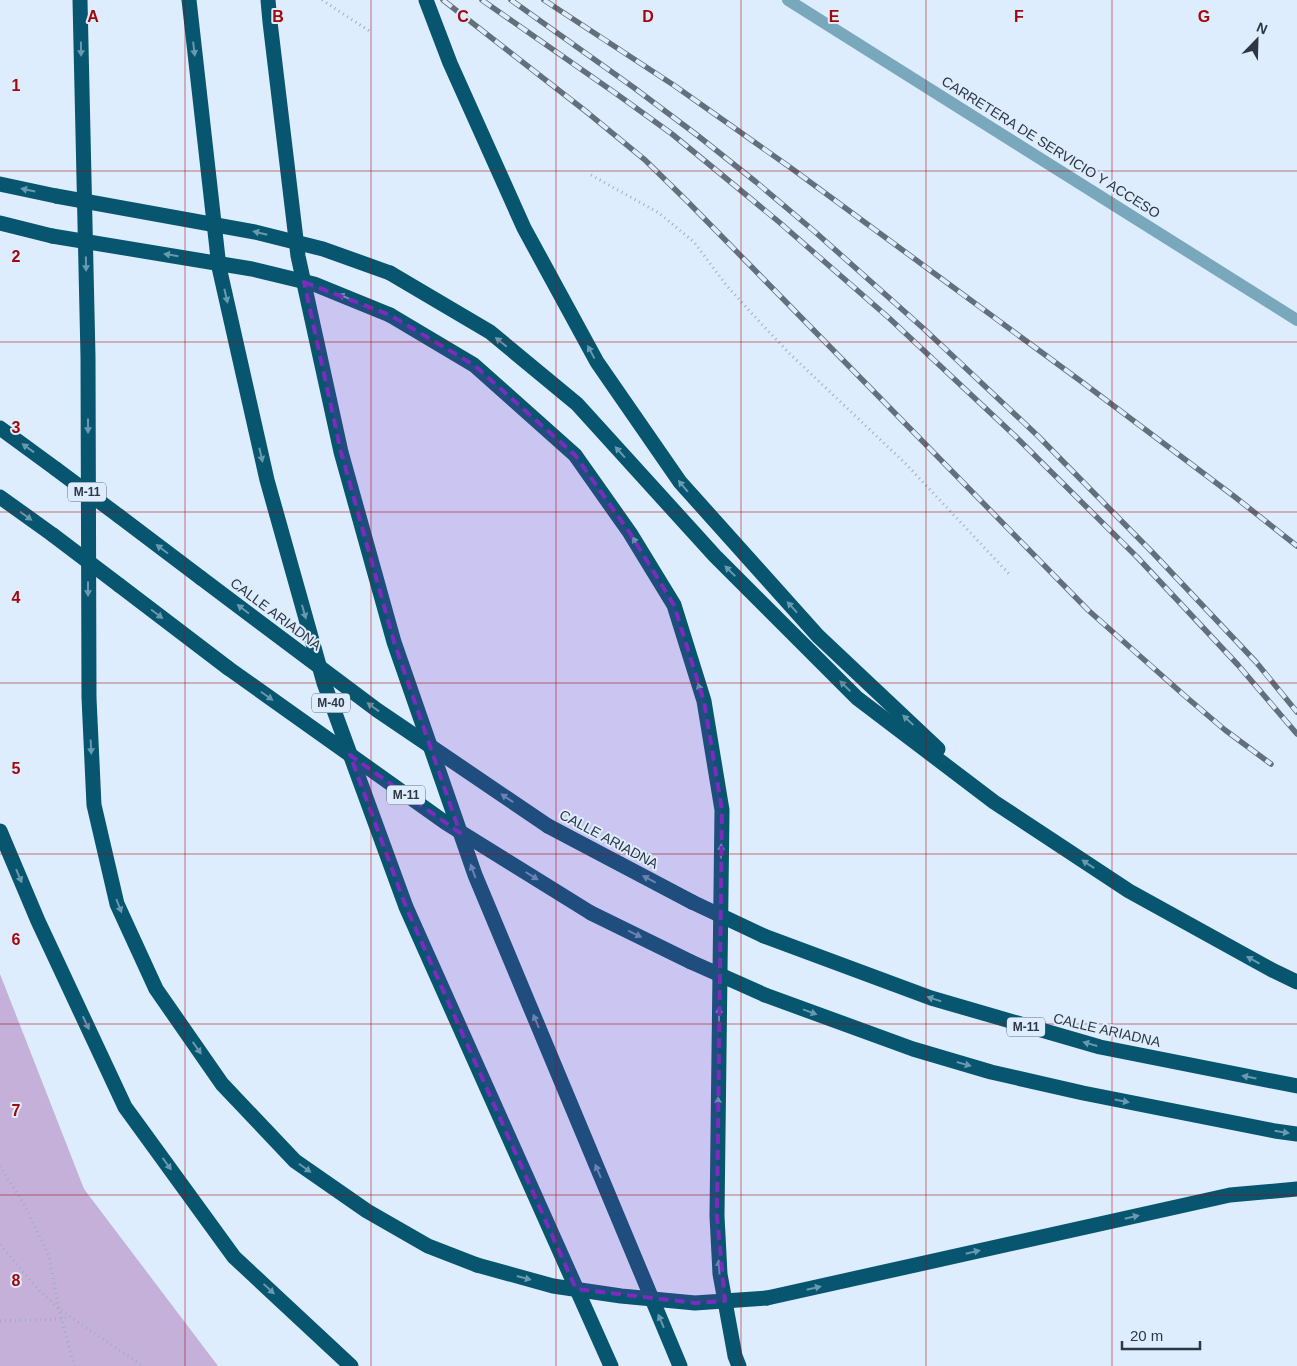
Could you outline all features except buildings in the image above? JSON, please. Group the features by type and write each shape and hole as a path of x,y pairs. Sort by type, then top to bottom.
{"highway":[{"path":"80,0 88,357 89,708 94,805 117,904 156,988 222,1084 295,1161 367,1211 428,1246 477,1265 553,1286 621,1296 695,1303 767,1298 1230,1195 1297,1189"},
{"name":"M-40","path":"189,0 219,267 267,480 324,683 406,907 610,1366"},
{"path":"268,0 298,256 341,452 394,642 475,875 680,1366"},
{"path":"426,0 450,63 524,228 597,362 680,482 818,636 994,802"},
{"path":"0,184 255,232 323,249 390,273 490,332 577,404 715,556 857,698 994,802 1129,891 1297,982"},
{"path":"0,223 52,236 252,269 314,284 390,315 474,365 575,455 630,533 674,605 704,701 722,810 716,1216 720,1274 735,1356 739,1366"},
{"name":"CALLE ARIADNA","path":"0,428 377,710 548,826 692,902 764,936 931,998 1100,1047 1297,1086"},
{"name":"M-11","path":"0,497 228,668 446,823 591,913 764,995 913,1049 991,1072 1083,1093 1297,1134"},
{"path":"0,831 38,921 125,1107 234,1257 351,1366"}],"lane":[{"name":"CARRETERA DE SERVICIO Y ACCESO","path":"788,0 1297,320"}],"path":[{"path":"322,0 371,32"},
{"path":"591,175 659,213 694,242 727,286 789,353 906,464 1010,575"},
{"path":"0,1166 24,1204 49,1256 59,1309 74,1366"},
{"path":"0,1245 38,1289 59,1309 143,1366"},
{"path":"0,1321 62,1319 70,1316"}],"highlighted area":[{"path":"304,282 390,315 474,365 575,455 630,533 674,605 704,701 722,810 717,1216 725,1301 695,1303 576,1289 406,907 350,755 460,833 394,642 341,452"}],"shaded area":[{"path":"0,974 84,1189 218,1366 0,1366"}],"railway":[{"path":"443,0 644,159 1088,610 1225,730 1271,764"},
{"path":"482,0 672,134 779,222 889,318 1013,434 1137,557 1238,665 1297,734"},
{"path":"511,0 697,135 814,231 923,328 1038,436 1154,554 1256,662 1297,712"},
{"path":"544,0 675,86 791,168 1082,382 1297,546"}]}
